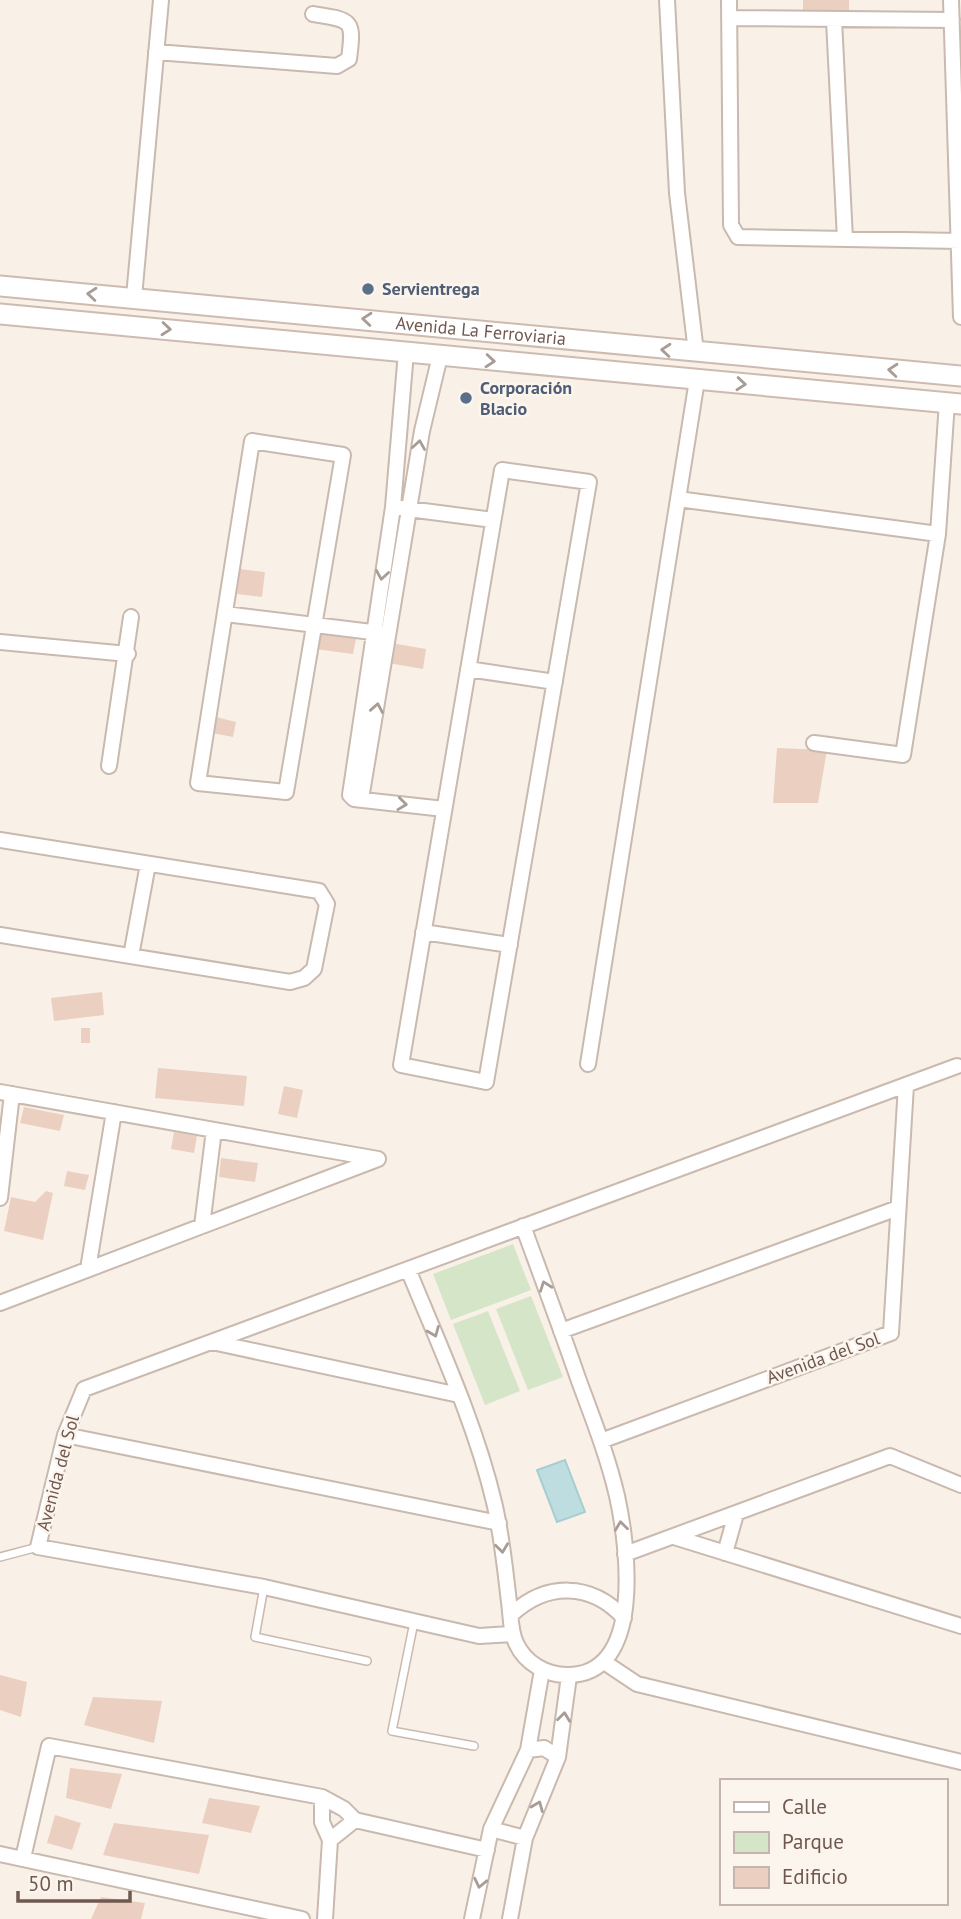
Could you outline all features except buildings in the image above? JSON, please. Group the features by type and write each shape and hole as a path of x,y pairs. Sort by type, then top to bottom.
{"main road":[{"name":"Avenida La Ferroviaria","path":"0,286 961,376"},
{"name":"Avenida La Ferroviaria","path":"0,314 954,403"}],"street":[{"path":"134,298 161,0"},
{"path":"667,0 677,193 696,352"},
{"path":"729,0 732,230 738,237 960,241"},
{"path":"951,0 959,129 961,317"},
{"path":"156,52 337,66 349,60 353,31 350,24 345,19 313,14"},
{"path":"729,18 952,20"},
{"path":"834,20 845,239"},
{"path":"406,352 393,507 350,795 361,799 444,809"},
{"path":"361,799 422,430 440,356"},
{"path":"589,1064 697,380"},
{"path":"814,743 903,755 938,534 954,403"},
{"path":"252,441 343,455 316,625 286,792 198,783 252,441"},
{"path":"502,470 589,482 486,1082 401,1065 493,520 502,470"},
{"path":"678,499 938,534"},
{"path":"393,507 493,520"},
{"path":"225,614 390,634"},
{"path":"109,766 128,654 131,617"},
{"path":"0,642 128,654"},
{"path":"468,669 555,682"},
{"path":"0,840 319,891 327,904 314,969 304,978 290,982 0,935"},
{"path":"131,957 148,864"},
{"path":"423,932 510,945"},
{"name":"Avenida del Sol","path":"512,1634 479,1636 264,1587 38,1547 65,1435 83,1389 957,1066"},
{"name":"Avenida del Sol","path":"601,1441 891,1333 906,1085"},
{"path":"0,1198 6,1093 377,1159 0,1303"},
{"path":"88,1269 114,1112"},
{"path":"202,1226 214,1130"},
{"path":"562,1331 898,1208"},
{"path":"408,1269 459,1395 489,1479 499,1523 512,1634 523,1655 542,1670 569,1676 588,1672 604,1662 615,1650 624,1619 625,1554 618,1497 601,1441 523,1226"},
{"path":"211,1342 459,1395"},
{"path":"65,1435 499,1523"},
{"path":"625,1554 890,1456 961,1485"},
{"path":"726,1553 736,1514"},
{"path":"674,1537 961,1626"},
{"path":"511,1615 536,1596 568,1589 600,1598 624,1619"},
{"path":"604,1662 637,1684 961,1762"},
{"path":"472,1919 491,1829 528,1751 542,1670"},
{"path":"510,1919 525,1838 558,1758 569,1676"},
{"path":"23,1858 49,1746 322,1797 344,1809 355,1820 486,1850"},
{"path":"528,1751 544,1748 558,1758"},
{"path":"322,1797 321,1822 330,1840 325,1919"},
{"path":"330,1840 355,1820"},
{"path":"491,1829 525,1838"},
{"path":"0,1854 302,1919"}],"lane":[{"path":"0,1557 38,1547"},
{"path":"264,1587 255,1637 367,1661"},
{"path":"414,1622 393,1731 474,1746"}],"green space":[{"path":"513,1244 531,1290 451,1320 433,1274"},
{"path":"531,1296 563,1377 528,1390 496,1309"},
{"path":"488,1311 520,1391 485,1405 453,1324"}],"water":[{"path":"565,1460 585,1512 557,1522 537,1470"}],"place":[{"name":"Servientrega","path":"368,289"},
{"name":"Corporación Blacio","path":"466,398"}]}
